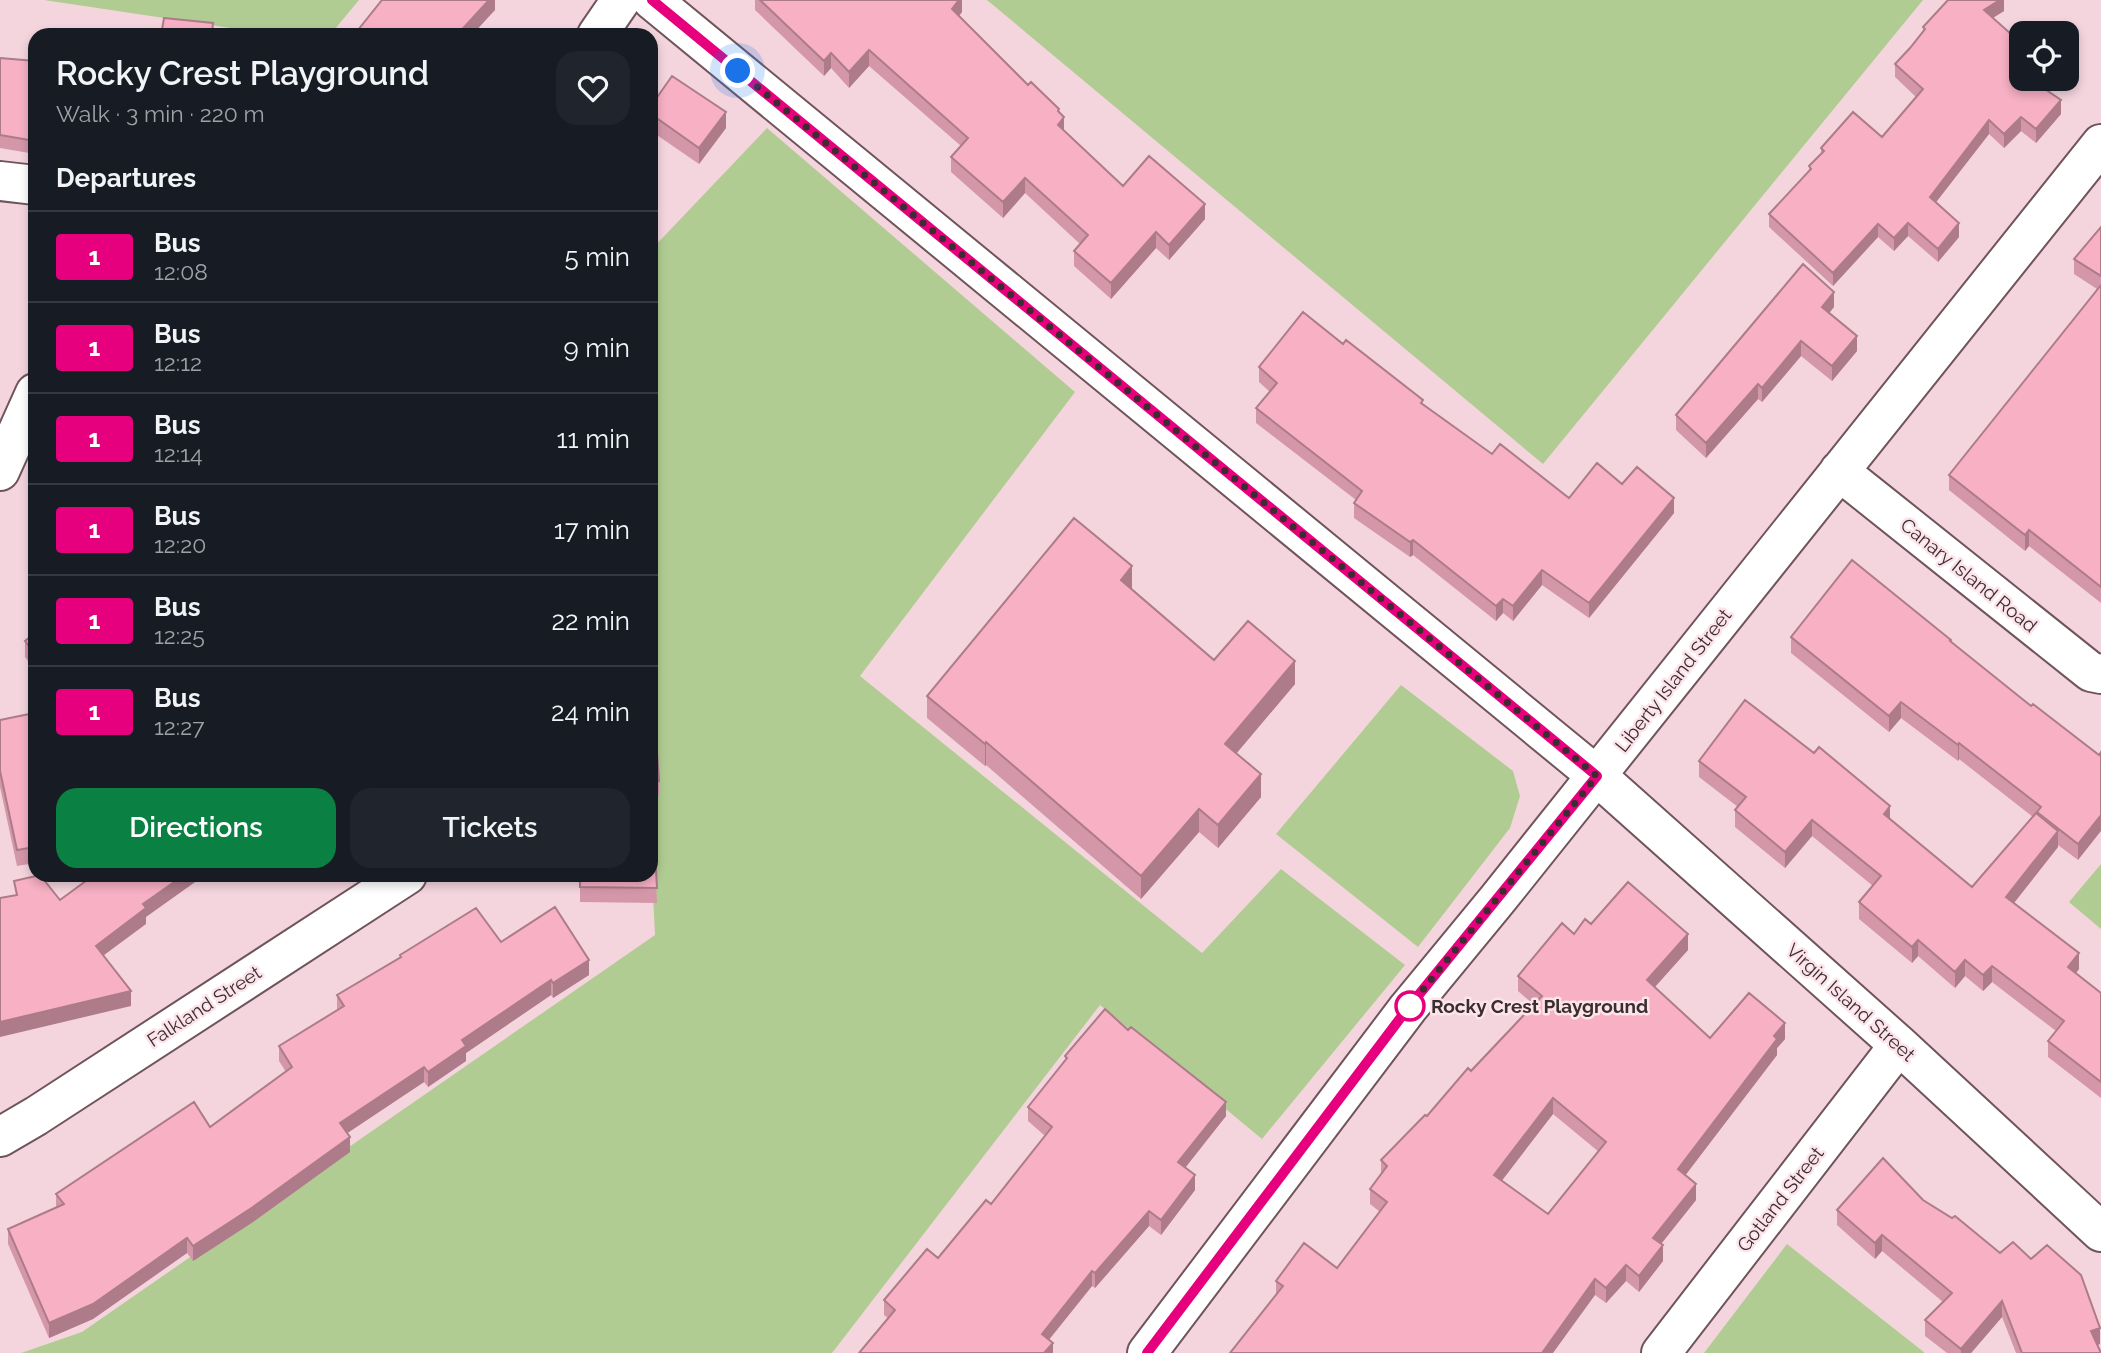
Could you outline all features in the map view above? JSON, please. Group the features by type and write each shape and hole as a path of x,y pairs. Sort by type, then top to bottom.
{"street":[{"path":"602,28 621,0"},
{"name":"Virgin Island Street","path":"652,0 1597,776 1899,1045 2101,1232"},
{"name":"Liberty Island Street","path":"1147,1353 1408,1008 1597,776 2101,144"},
{"path":"0,181 28,184"},
{"path":"0,471 28,409"},
{"name":"Canary Island Road","path":"1839,471 2091,672 2101,674"},
{"name":"Falkland Street","path":"0,1137 396,882"},
{"name":"Gotland Street","path":"1661,1353 1899,1045"}],"green space":[{"path":"44,0 359,0 336,28 231,28"},
{"path":"987,0 1923,0 1543,464"},
{"path":"767,128 1075,392 860,676 1202,953 1281,869 1405,965 1262,1139 1100,1005 832,1353 21,1353 82,1332 655,935 652,882 658,882 658,243"},
{"name":"Rocky Crest Playground","path":"1401,685 1513,771 1520,796 1510,828 1418,947 1276,834"},
{"path":"2101,864 2101,929 2069,902"},
{"path":"1787,1244 1925,1353 1704,1353"}],"building":[{"path":"382,0 489,0 463,28 360,28"},
{"path":"760,0 959,0 952,9 1028,85 1031,82 1059,109 1064,117 1058,125 1123,186 1149,156 1205,204 1169,245 1156,232 1111,283 1074,251 1088,235 1025,178 1003,202 951,157 968,138 869,50 849,72 831,53 824,61"},
{"path":"1948,0 2000,0 1984,10 2009,32 2009,91 2048,91 2061,100 2036,129 2021,117 2004,134 1989,120 1930,197 1959,223 1938,249 1908,223 1894,238 1878,224 1833,273 1769,214 1811,169 1809,166 1824,151 1821,148 1853,112 1882,137 1923,89 1895,64 1925,29 1923,27"},
{"path":"164,18 213,23 213,28 162,28"},
{"path":"0,58 28,60 28,140 0,135"},
{"path":"672,76 726,112 699,148 658,119 658,96"},
{"path":"2101,227 2101,276 2074,259"},
{"path":"1803,264 1834,292 1822,307 1857,336 1832,366 1801,341 1762,388 1758,384 1706,443 1676,415"},
{"path":"2101,285 2101,587 2029,530 2025,535 1949,475"},
{"path":"1303,312 1343,344 1346,340 1423,400 1421,403 1492,454 1500,444 1569,498 1597,463 1622,484 1637,467 1674,498 1589,603 1542,570 1513,606 1503,599 1496,606 1413,540 1410,542 1354,503 1362,491 1256,408 1277,383 1259,367"},
{"path":"1074,518 1132,566 1121,580 1214,660 1248,621 1295,661 1225,744 1261,774 1218,825 1199,809 1141,876 986,742 985,744 927,696"},
{"path":"1852,560 2031,706 2033,704 2099,755 2101,752 2101,815 2078,844 2037,812 2041,807 1959,743 1958,745 1901,702 1889,716 1791,637"},
{"path":"1745,700 1814,753 1819,747 1890,806 1884,814 1972,887 2036,813 2058,831 2006,897 2079,953 2068,967 2101,993 2101,1082 2048,1041 2064,1021 1992,966 1983,975 1965,960 1955,972 1918,940 1912,947 1859,902 1881,876 1812,820 1785,852 1735,810 1746,797 1699,761"},
{"path":"28,714 28,848 17,850 0,771 0,720"},
{"path":"28,878 28,882 46,882 60,900 84,882 174,882 143,904 146,908 96,946 131,991 0,1022 0,898 17,895 14,881"},
{"path":"580,882 657,882 657,888 580,887"},
{"path":"1628,882 1688,934 1647,980 1710,1038 1749,993 1785,1023 1774,1036 1777,1039 1678,1169 1696,1184 1653,1238 1663,1245 1639,1276 1626,1265 1606,1288 1595,1279 1542,1353 1230,1353 1283,1286 1276,1281 1304,1243 1337,1268 1387,1202 1370,1189 1387,1166 1381,1160 1425,1115 1427,1116 1468,1068 1471,1071 1542,996 1518,976 1562,923 1574,934 1585,919 1591,924","holes":["1553,1098 1606,1142 1548,1214 1494,1175"]},
{"path":"555,907 589,960 553,983 551,980 462,1040 466,1046 428,1072 424,1067 340,1123 350,1137 253,1207 193,1246 187,1238 93,1304 49,1323 8,1229 64,1204 56,1194 194,1102 210,1127 292,1067 279,1046 344,1006 337,995 476,908 501,942"},
{"path":"1105,1009 1128,1030 1131,1027 1226,1102 1178,1162 1195,1175 1161,1220 1149,1211 1095,1273 1092,1271 1042,1334 1053,1343 1044,1353 859,1353 895,1310 884,1300 927,1249 938,1258 986,1200 991,1204 1052,1127 1028,1107 1067,1058 1065,1056"},
{"path":"1883,1158 1923,1200 1952,1218 1955,1216 2000,1253 2013,1242 2031,1259 2047,1245 2081,1275 2100,1328 2091,1331 2101,1353 2022,1353 2002,1301 1961,1349 1925,1320 1952,1293 1882,1235 1875,1243 1837,1210"}],"bus line":[{"name":"1","path":"652,0 1597,776 1408,1008 1147,1353"}],"place":[{"name":"Rocky Crest Playground","path":"1410,1006"}],"route":[{"path":"738,71 1597,776 1408,1008 1410,1006"}]}
